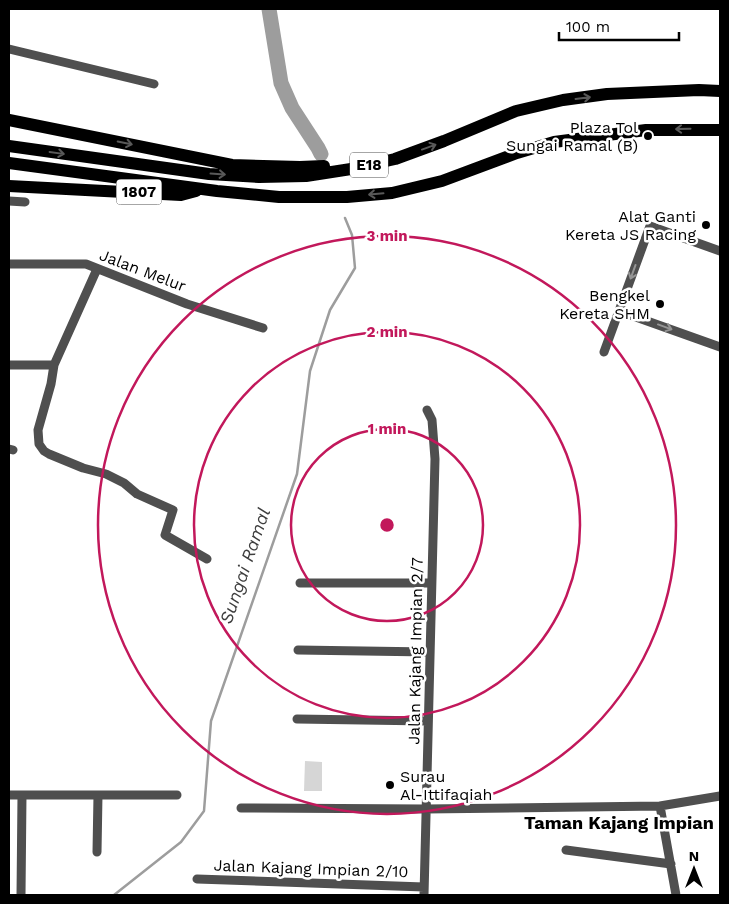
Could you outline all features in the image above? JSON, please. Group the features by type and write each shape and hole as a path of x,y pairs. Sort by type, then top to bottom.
{"highway":[{"name":"E18","path":"9,146 210,174 259,177 306,176 396,159 516,111 563,100 607,94 699,90 720,91"},
{"path":"10,121 232,165 300,167 343,165 396,159"},
{"name":"E18","path":"9,162 205,189 279,197 347,197 392,193 442,181 554,142 603,134 646,130 720,130"},
{"name":"1807","path":"9,186 181,195 205,189"}],"street":[{"path":"9,49 154,84"},
{"path":"9,201 25,202"},
{"path":"604,352 650,226 720,251"},
{"name":"Jalan Melur","path":"9,264 86,264 187,304 263,328"},
{"path":"97,268 54,365 52,384 38,430 41,448 48,454 106,474 124,483 137,494 174,510 165,535 207,559"},
{"path":"619,311 720,347"},
{"path":"9,365 54,365"},
{"name":"Jalan Kajang Impian 2/7","path":"424,891 434,460 432,420 427,410"},
{"path":"300,583 431,583"},
{"path":"298,650 429,652"},
{"path":"297,719 428,721"},
{"path":"9,795 177,795"},
{"path":"21,895 22,795"},
{"path":"97,852 98,795"},
{"path":"241,808 426,809 660,806 720,796"},
{"path":"660,806 676,895"},
{"path":"566,850 670,864"},
{"name":"Jalan Kajang Impian 2/10","path":"198,879 424,891"}],"shaded area":[{"path":"305,761 322,762 322,791 304,791"}],"waterway":[{"name":"Sungai Ramal","path":"269,9 281,83 292,108 321,154"},
{"name":"Sungai Ramal","path":"114,895 181,842 204,811 211,721 297,474 310,371 330,310 355,268 352,235 345,218"}],"place":[{"name":"Plaza Tol Sungai Ramal (B)","path":"648,136"},
{"name":"Alat Ganti Kereta JS Racing","path":"706,225"},
{"name":"Bengkel Kereta SHM","path":"660,304"},
{"name":"Surau Al-Ittifaqiah","path":"390,785"}],"district":[{"name":"Taman Kajang Impian","path":"619,823"}]}
